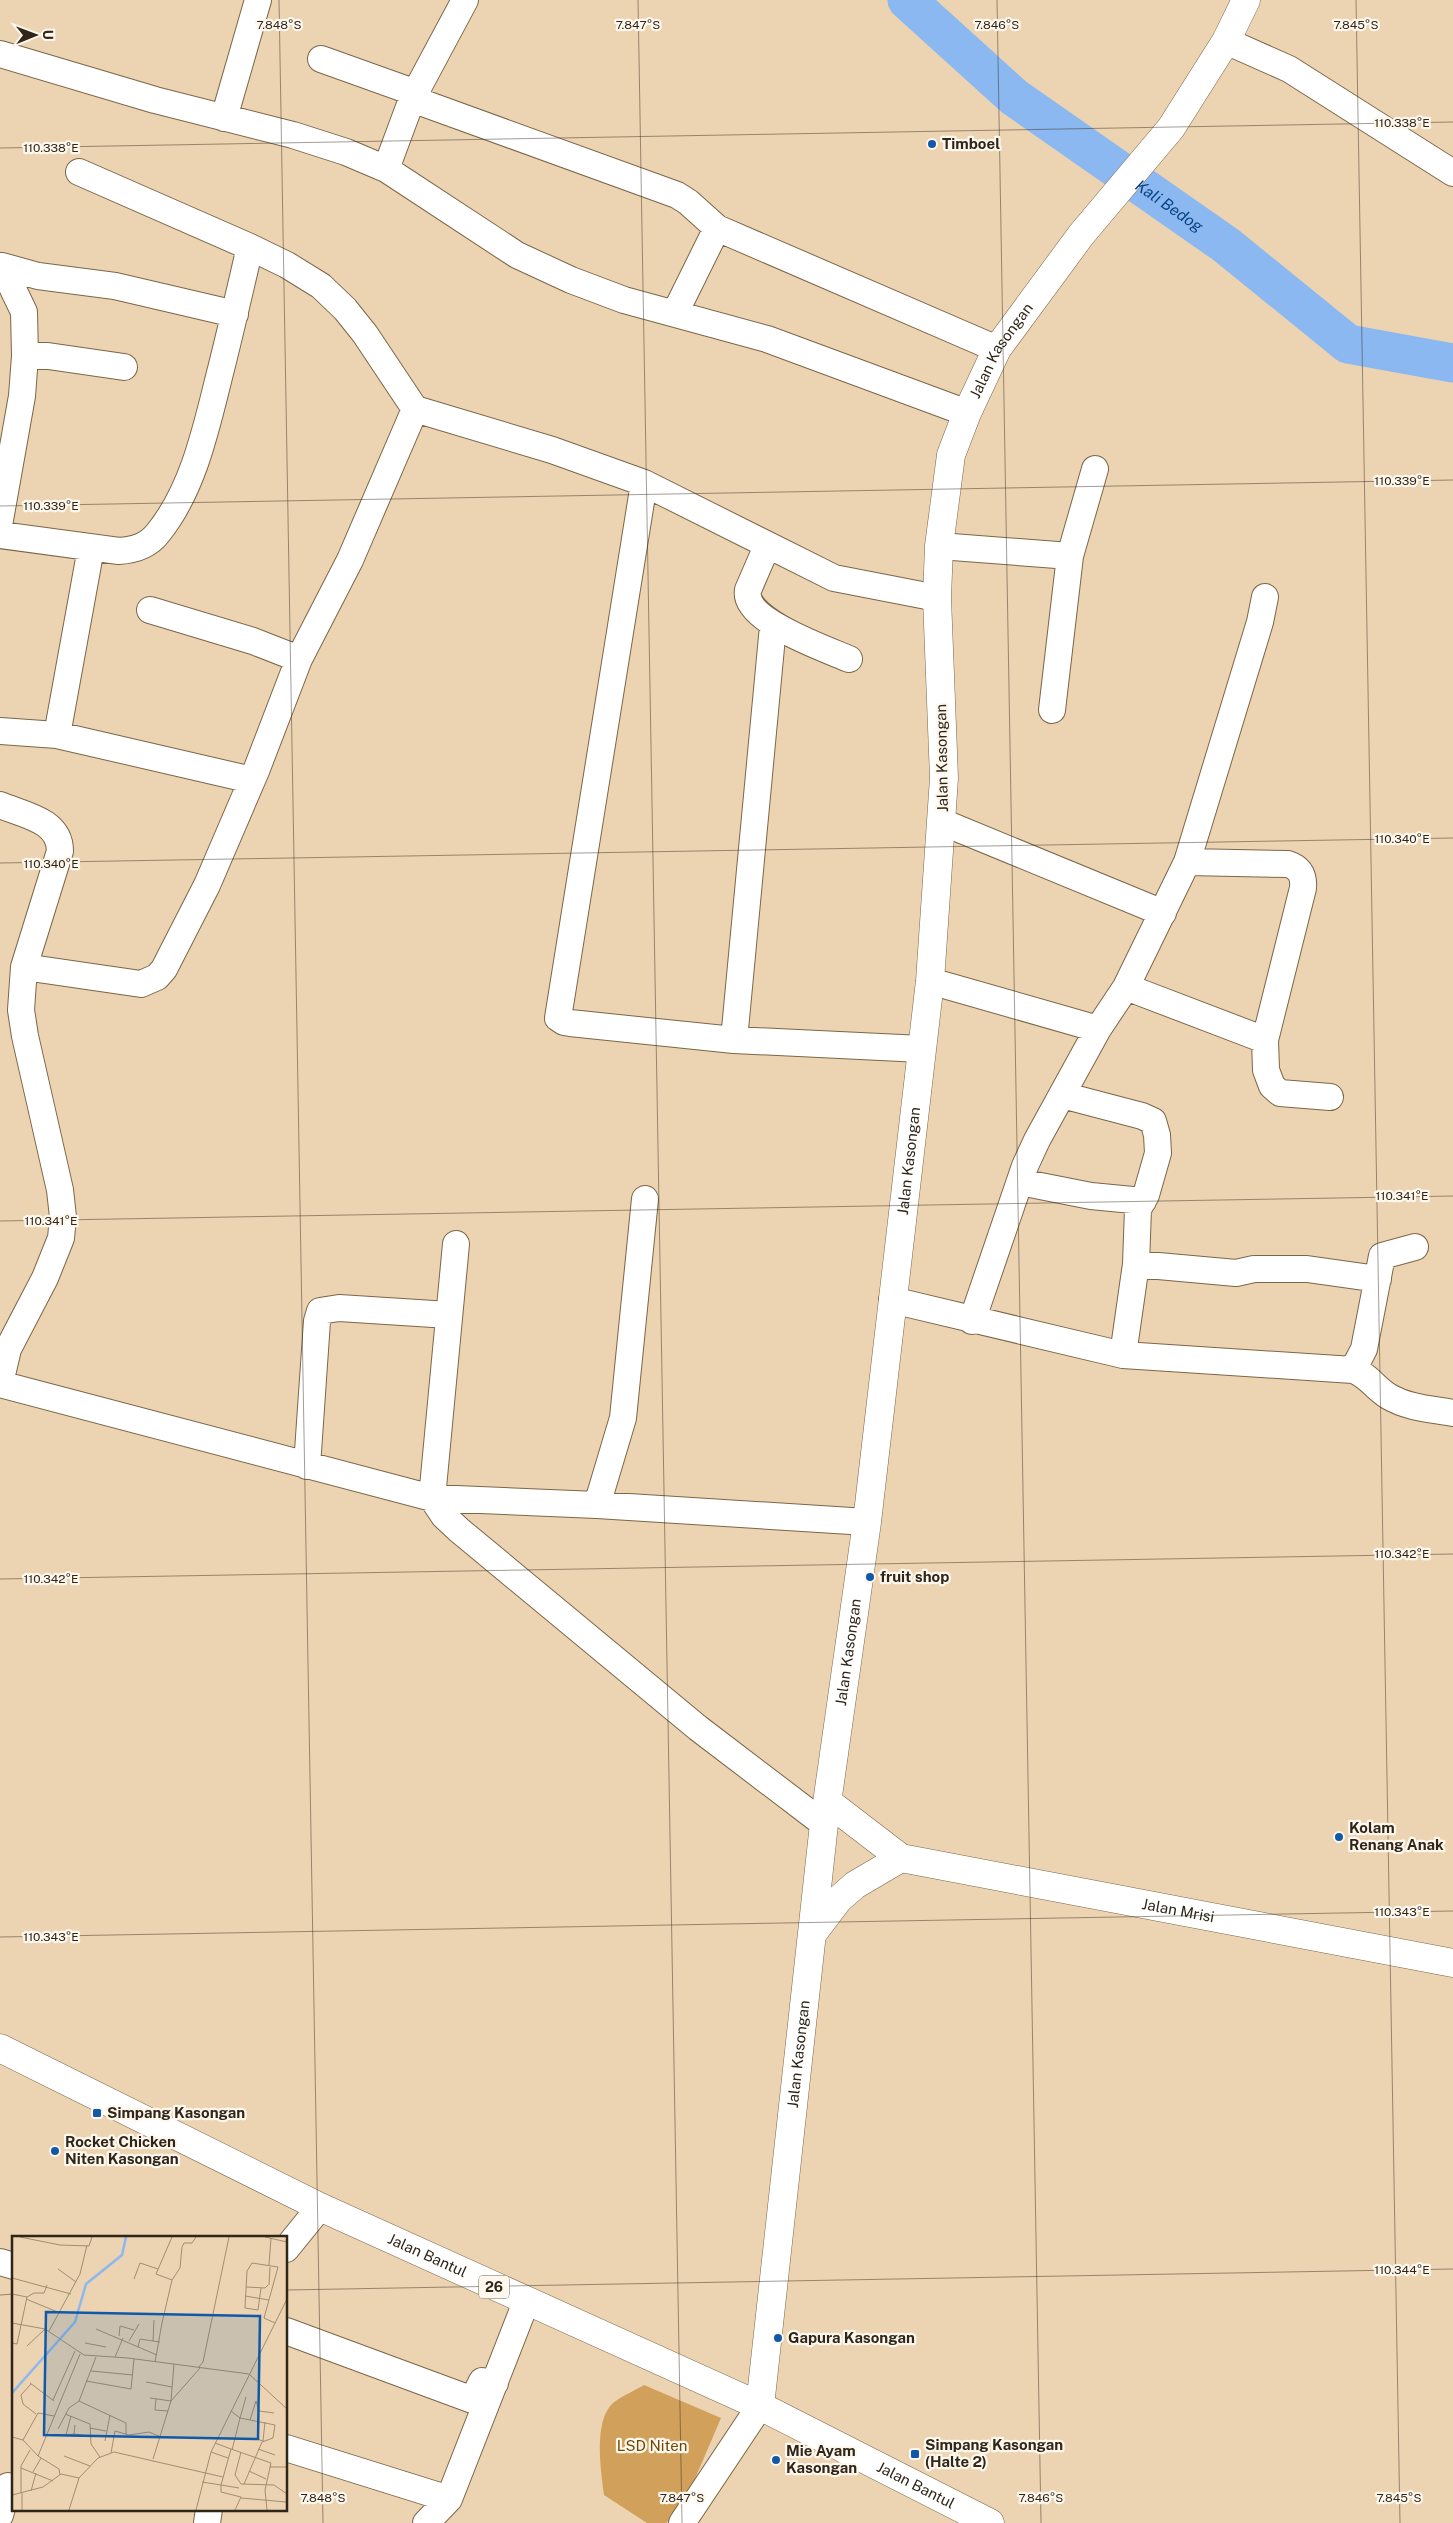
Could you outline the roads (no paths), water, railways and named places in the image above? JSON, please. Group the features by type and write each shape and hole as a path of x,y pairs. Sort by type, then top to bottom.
{"main road":[{"name":"Jalan Kasongan","path":"760,2406 826,1813 867,1522 930,981 942,822 943,741 937,598 939,546 951,455 967,412 997,349 1080,235 1171,128 1226,41 1246,0"},
{"path":"813,1933 838,1900 855,1885 902,1858 826,1813"},
{"name":"Jalan Mrisi","path":"902,1858 1453,1963"},
{"name":"Jalan Bantul","path":"0,2048 320,2207 526,2302 760,2406 990,2523"}],"street":[{"path":"224,118 258,0"},
{"path":"386,169 414,96 465,0"},
{"path":"1226,41 1289,70 1452,169"},
{"path":"0,54 224,118 293,135 346,152 386,169 517,255 624,300 767,339 967,412"},
{"path":"321,59 676,195 716,228 997,349"},
{"path":"79,172 250,247 287,265 321,286 345,309 365,334 415,409 552,450 644,483 834,578 937,598"},
{"path":"675,313 716,228"},
{"path":"0,535 91,548 136,550 158,533 178,501 195,462 235,314 250,247"},
{"path":"0,520 22,396 25,356 24,312 2,266 38,276 116,286 235,314"},
{"path":"25,356 48,356 124,368"},
{"path":"24,968 132,984 148,982 157,977 164,969 207,885 252,780 298,659 350,560 415,409"},
{"path":"1052,710 1070,556 1095,469"},
{"path":"644,483 558,1018 570,1023 734,1040 922,1049"},
{"path":"767,546 747,594 750,603 773,626 849,659"},
{"path":"939,546 1070,556"},
{"path":"57,735 91,548"},
{"path":"972,1320 1020,1182 1037,1140 1098,1029 1126,987 1187,862 1260,622 1265,597"},
{"path":"150,610 253,642 298,659"},
{"path":"734,1040 773,626"},
{"path":"0,731 57,735 252,780"},
{"path":"0,805 51,826 60,840 60,851 24,968 21,1010 24,1036 60,1190 63,1217 58,1246 45,1278 8,1349 0,1383 432,1498 597,1505 867,1522"},
{"path":"942,822 1163,913"},
{"path":"1187,862 1288,864 1298,869 1303,876 1303,888 1265,1040 1266,1070 1275,1090 1284,1094 1330,1097"},
{"path":"930,981 1098,1029"},
{"path":"1126,987 1265,1040"},
{"path":"1062,1095 1142,1116 1153,1121 1157,1135 1158,1153 1143,1200 1138,1209 1136,1264 1123,1355"},
{"path":"1020,1182 1091,1196 1143,1200"},
{"path":"597,1505 623,1418 644,1199"},
{"path":"456,1244 432,1498 444,1516 459,1530 698,1728 826,1813"},
{"path":"1353,1370 1364,1349 1382,1256 1415,1247"},
{"path":"1136,1264 1236,1273 1254,1270 1307,1269 1378,1280"},
{"path":"892,1300 1123,1355 1353,1370 1364,1374 1383,1392 1397,1401 1453,1413"},
{"path":"307,1466 317,1321 320,1311 338,1308 449,1315"},
{"path":"288,2247 320,2207"},
{"path":"426,2523 449,2499 526,2302"},
{"path":"288,2332 470,2399 474,2397 482,2381 495,2383"},
{"path":"682,2523 760,2406"},
{"path":"288,2449 449,2499"},
{"path":"0,2515 8,2486"},
{"path":"207,2523 209,2510"}],"waterway":[{"name":"Kali Bedog","path":"907,0 1014,97 1226,245 1348,344 1453,363"}],"place":[{"name":"Timboel","path":"932,144"},
{"name":"fruit shop","path":"870,1577"},
{"name":"Kolam Renang Anak","path":"1339,1837"},
{"name":"Simpang Kasongan","path":"97,2113"},
{"name":"Rocket Chicken Niten Kasongan","path":"55,2151"},
{"name":"Gapura Kasongan","path":"778,2338"},
{"name":"Simpang Kasongan (Halte 2)","path":"915,2454"},
{"name":"Mie Ayam Kasongan","path":"776,2460"}],"park label":[{"name":"LSD Niten","path":"652,2446"}]}
